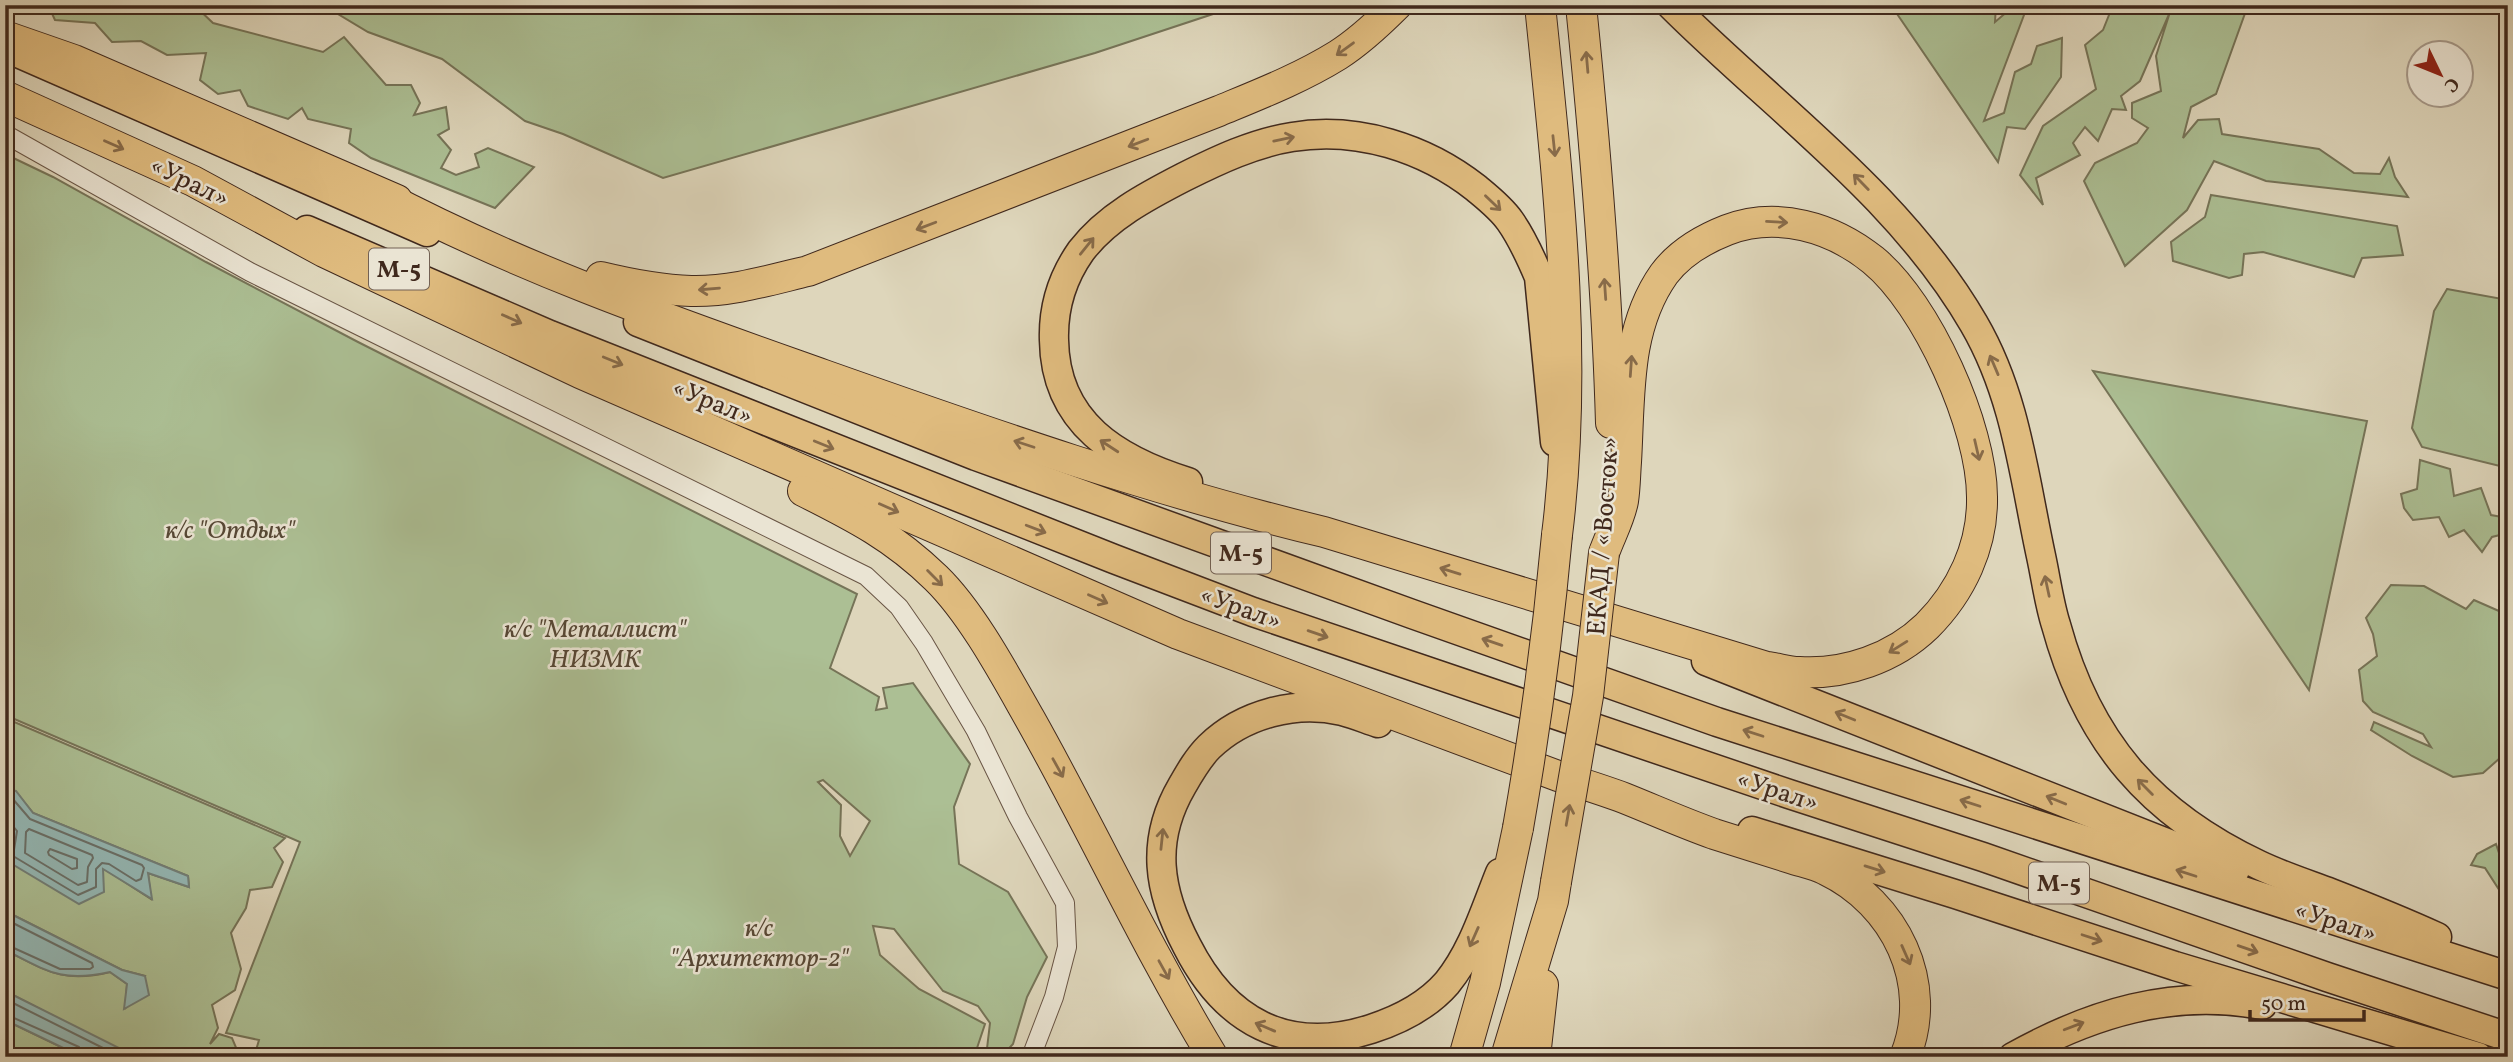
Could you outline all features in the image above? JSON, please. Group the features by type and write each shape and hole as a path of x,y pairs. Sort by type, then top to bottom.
{"highway":[{"path":"5,36 124,82 378,193 553,263 638,285 692,291 744,287 808,271 1276,88 1339,54 1397,5"},
{"name":"ЕКАД / «Восток»","path":"1464,1057 1486,983 1518,828 1548,639 1559,521 1568,381 1563,236 1540,5"},
{"name":"ЕКАД / «Восток»","path":"1506,1057 1554,891 1588,696 1604,553 1611,429 1609,351 1597,171 1581,5"},
{"name":"«Урал»","path":"5,96 193,181 246,208"},
{"path":"378,193 431,221 552,275 721,338 1063,457 1324,532 1767,667 1799,673 1855,667 1880,658 1922,631 1956,592 1979,534 1983,499 1972,428 1938,350 1917,313 1874,261 1849,242 1823,230 1793,223 1765,222 1735,227 1710,237 1687,251 1665,273 1647,303 1633,346 1623,502 1604,553"},
{"path":"246,208 324,252 580,373 1178,634 1712,833 1825,869 1863,893 1882,912 1907,955 1916,997 1914,1028 1905,1057"},
{"path":"580,373 685,433 853,516 897,543 938,580 960,607 1010,684 1213,1057"},
{"path":"1535,1057 1554,891"}],"main road":[{"path":"1671,5 1854,175 1893,216 1926,255 1974,324 2004,389 2015,424 2056,625 2067,659 2098,729 2121,763 2149,792 2214,842 2262,866 2384,913 2501,968"},
{"name":"«Урал»","path":"5,47 567,294 976,456 1717,722 2501,968"},
{"path":"1324,532 1240,498 1138,464 1099,439 1077,416 1062,388 1054,362 1055,313 1060,291 1082,251 1101,229 1144,199 1212,163 1260,144 1294,137 1332,134 1399,146 1434,160 1460,175 1509,219 1530,254 1539,277 1559,521"},
{"name":"«Урал»","path":"246,208 321,235 575,345 1253,612 2508,1037"},
{"path":"1586,613 2311,900 2501,968"},
{"path":"1518,828 1472,942 1446,984 1414,1010 1391,1022 1357,1033 1326,1038 1296,1036 1272,1030 1228,1005 1197,966 1176,925 1160,864 1162,831 1171,804 1203,753 1229,731 1268,712 1303,707 1341,711 1494,763 1558,776"},
{"path":"1621,797 1711,818 2175,966 2479,1057"},
{"path":"2013,1057 2053,1034 2102,1015 2144,1005 2188,1001 2244,1001 2320,1016 2350,1017"}],"street":[{"path":"5,134 250,272 866,576 899,607 925,643 976,731 1018,817 1065,903 1067,947 1054,997 1031,1057"}],"green space":[{"path":"48,5 194,5 213,23 323,52 344,37 386,85 411,85 420,103 414,115 446,107 449,129 438,135 451,150 441,168 456,175 479,167 475,154 488,148 534,167 495,208 371,158 349,143 351,129 308,119 302,108 288,119 248,106 240,90 218,94 200,80 206,53 167,55 141,41 112,42 95,23 55,20"},
{"path":"323,5 1225,5 1216,13 1095,53 663,178 563,134 525,121 442,59 368,32"},
{"path":"1891,5 1996,5 1995,22 2015,5 2020,5 2024,15 1984,121 2004,113 2015,72 2031,64 2037,46 2062,38 2061,77 2025,129 2007,127 1998,162"},
{"path":"2113,5 2248,5 2216,94 2191,107 2183,138 2198,120 2219,119 2222,134 2319,149 2354,173 2380,174 2389,158 2395,177 2408,197 2266,181 2214,161 2187,210 2125,266 2084,181 2095,163 2137,143 2148,128 2132,118 2132,103 2161,91 2156,56 2170,12 2140,81 2121,96 2126,110 2112,109 2098,141 2085,127 2073,143 2080,155 2036,178 2043,205 2020,175 2043,126 2096,89 2085,45 2103,30"},
{"path":"5,154 53,177 358,342 857,594 830,668 879,697 876,710 887,708 883,688 913,683 970,764 954,807 959,864 1008,892 1047,957 1027,997 1013,1044 1001,1057 986,1057 990,1023 978,1006 943,991 894,929 873,926 880,955 919,989 985,1024 974,1057 254,1057 259,1040 226,1033 300,842 5,715","holes":["823,780 870,821 850,856 840,836 841,805 818,782"]},
{"path":"2211,195 2397,226 2403,255 2362,258 2354,277 2263,252 2244,254 2242,275 2229,278 2173,261 2171,242 2205,217"},
{"path":"2447,289 2508,300 2508,468 2422,447 2412,428 2434,311"},
{"path":"2093,371 2367,421 2309,690"},
{"path":"2420,460 2450,469 2454,496 2481,488 2491,515 2508,518 2508,533 2492,537 2482,552 2464,530 2449,537 2439,517 2413,520 2404,508 2401,494 2417,489"},
{"path":"2391,585 2424,586 2466,609 2474,600 2508,615 2508,757 2500,758 2483,773 2453,777 2412,756 2371,730 2374,722 2431,747 2423,734 2373,712 2363,701 2359,670 2377,656 2373,634 2366,618"},
{"path":"5,718 285,838 274,848 283,862 272,887 250,890 246,908 231,933 241,969 235,990 212,1005 218,1028 210,1044 219,1034 232,1038 240,1057 133,1057 5,991 5,950 44,969 66,976 110,972 127,984 125,1009 145,976 122,970 5,911 5,831 103,868 151,899 148,873 189,887 188,876 33,813 16,792 5,788"},
{"path":"2496,844 2504,868 2508,867 2507,902 2485,868 2471,865 2477,854"},
{"path":"5,1020 82,1057 5,1057"}],"water":[{"path":"5,789 16,791 33,813 188,876 189,887 148,873 152,899 103,869 104,892 79,904 7,861 10,832 5,831"},
{"path":"5,911 122,970 145,976 149,995 124,1009 127,984 110,972 79,976 55,973 5,950"},
{"path":"5,991 133,1057 82,1057 5,1020"}],"park label":[{"name":"к/с \"Отдых\"","path":"230,529"},
{"name":"к/с \"Металлист\" НИЗМК","path":"595,643"},
{"name":"к/с \"Архитектор-2\"","path":"759,942"}]}
